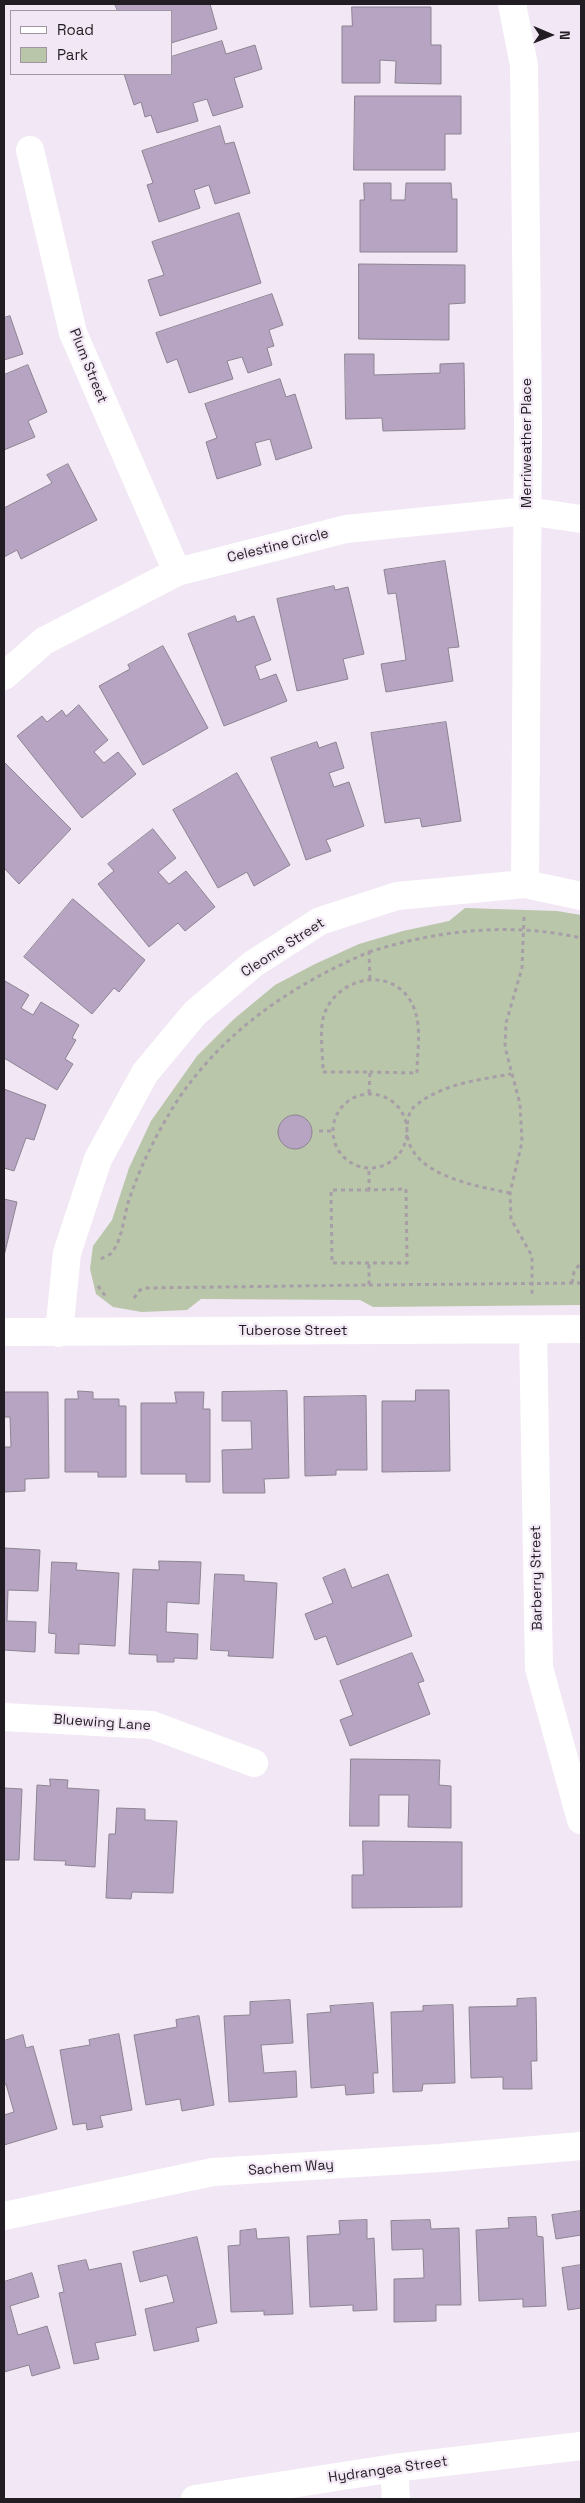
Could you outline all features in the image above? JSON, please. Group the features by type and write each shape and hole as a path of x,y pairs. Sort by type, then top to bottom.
{"street":[{"name":"Merriweather Place","path":"512,4 524,65 528,301 525,884"},
{"name":"Plum Street","path":"30,150 72,333 177,572"},
{"name":"Celestine Circle","path":"4,676 44,641 177,572 346,529 527,511 581,519"},
{"name":"Cleome Street","path":"59,1333 67,1253 98,1158 145,1073 195,1013 253,964 320,921 397,896 525,884 581,896"},
{"name":"Tuberose Street","path":"4,1332 581,1329"},
{"name":"Barberry Street","path":"533,1330 539,1668 581,1820"},
{"name":"Bluewing Lane","path":"4,1718 152,1725 254,1763"},
{"name":"Sachem Way","path":"4,2216 213,2172 440,2158 581,2146"},
{"name":"Hydrangea Street","path":"195,2499 394,2468 581,2446"},
{"path":"394,2468 396,2499"}],"path":[{"path":"525,884 522,968 506,1023 505,1047 520,1104 522,1142 510,1193 511,1219 532,1256 533,1330"},
{"path":"98,1260 112,1253 118,1243 136,1178 151,1147 180,1098 204,1066 232,1037 264,1010 312,979 369,952 397,943 471,930 552,931 581,938"},
{"path":"369,952 370,980"},
{"path":"370,980 385,981 396,987 414,1007 418,1021 417,1073 370,1072 323,1072 323,1018 335,994 345,987 370,980"},
{"path":"370,1072 370,1093"},
{"path":"510,1193 454,1180 430,1167 415,1155 407,1143 407,1130 405,1119 400,1108 381,1095 370,1093 360,1095 343,1104 333,1122 337,1150 344,1157 360,1167 381,1167 392,1161 400,1153 405,1142 407,1130 412,1108 426,1098 448,1088 511,1074"},
{"path":"319,1131 333,1131"},
{"path":"369,1168 369,1190"},
{"path":"406,1189 407,1263 332,1263 331,1190 369,1190 406,1189"},
{"path":"572,1283 574,1272 581,1262"},
{"path":"369,1263 369,1286"},
{"path":"96,1282 108,1298"},
{"path":"130,1303 140,1290 145,1288 581,1283"}],"green space":[{"path":"465,908 557,911 581,915 581,1305 373,1307 360,1300 201,1299 187,1310 142,1312 113,1307 96,1294 90,1269 93,1246 112,1220 129,1168 151,1121 197,1056 234,1019 275,985 359,944 403,931 449,921"}],"building":[{"path":"115,4 210,4 217,29 172,43 172,10 118,10"},
{"path":"352,7 431,7 431,45 441,45 441,84 395,83 396,61 380,60 380,83 342,83 342,26 352,26"},
{"path":"222,41 226,54 255,45 262,69 234,78 243,107 213,116 207,99 193,103 198,121 157,133 151,115 145,117 141,102 134,105 124,75 172,75 172,57"},
{"path":"355,96 461,96 461,134 445,134 445,170 354,170"},
{"path":"220,126 225,144 234,142 250,193 215,204 209,185 194,190 200,208 159,222 147,185 153,183 142,151"},
{"path":"364,183 391,183 391,200 405,200 406,183 451,183 452,199 457,199 457,252 360,252 360,200 364,200"},
{"path":"239,213 261,283 160,316 148,280 164,275 152,242"},
{"path":"359,264 465,265 465,303 449,304 449,340 359,339"},
{"path":"272,294 283,325 269,330 274,346 267,348 272,365 248,373 242,357 227,361 233,379 189,393 177,359 167,363 156,333"},
{"path":"10,316 23,354 4,360 4,318"},
{"path":"345,354 374,354 374,375 440,373 440,364 464,363 465,429 383,431 382,418 346,419"},
{"path":"28,365 47,412 28,421 35,437 4,450 4,375"},
{"path":"280,379 286,397 295,394 312,448 276,460 270,439 255,443 261,465 217,479 206,442 217,438 205,404"},
{"path":"68,464 97,520 21,559 17,550 4,557 4,508 52,483 47,475"},
{"path":"445,561 459,647 448,648 453,681 386,692 381,664 406,660 396,593 388,594 384,570"},
{"path":"334,586 335,590 348,587 364,654 343,659 348,679 297,691 277,599"},
{"path":"235,616 237,622 254,616 271,660 255,666 260,680 276,674 287,701 224,726 188,634"},
{"path":"163,646 208,728 143,765 99,686 130,669 128,665"},
{"path":"79,705 108,740 94,752 104,763 118,752 136,774 82,818 17,736 42,716 47,722 62,710 66,716"},
{"path":"446,722 461,821 422,827 420,818 385,823 371,733"},
{"path":"317,742 319,748 336,742 344,768 329,773 334,787 349,782 364,826 326,840 331,851 306,860 271,758"},
{"path":"4,762 71,829 19,884 4,868"},
{"path":"237,773 290,865 254,886 247,872 218,888 173,810"},
{"path":"153,829 176,858 158,872 169,884 186,871 215,907 185,931 178,923 149,947 98,884 114,871 108,864"},
{"path":"73,899 145,960 119,992 114,988 92,1014 24,957"},
{"path":"5,981 29,995 21,1008 33,1015 41,1002 79,1025 72,1038 76,1040 65,1059 73,1064 57,1090 4,1058"},
{"path":"4,1089 46,1105 34,1140 26,1138 14,1171 4,1168"},
{"path":"295,1115 307,1120 312,1132 307,1144 295,1149 283,1144 278,1132 283,1120"},
{"path":"4,1199 17,1202 4,1256"},
{"path":"416,1390 449,1390 450,1471 382,1472 382,1401 415,1401"},
{"path":"78,1391 93,1392 93,1399 119,1399 119,1406 126,1406 126,1477 98,1477 98,1472 65,1472 65,1399 78,1399"},
{"path":"287,1391 289,1478 264,1479 265,1493 223,1493 222,1450 252,1449 251,1421 222,1421 222,1392"},
{"path":"4,1392 48,1392 49,1478 25,1479 25,1491 4,1492 4,1447 11,1447 10,1417 4,1417"},
{"path":"175,1392 204,1392 203,1409 210,1409 210,1482 186,1482 186,1474 141,1474 141,1403 176,1403"},
{"path":"366,1396 367,1470 336,1470 336,1475 305,1476 304,1397"},
{"path":"4,1548 40,1550 38,1591 8,1590 7,1621 36,1622 35,1652 4,1650"},
{"path":"159,1561 201,1562 199,1604 167,1602 166,1632 198,1634 197,1659 174,1658 174,1662 157,1662 157,1655 129,1654 133,1569 159,1570"},
{"path":"52,1562 77,1563 76,1570 119,1573 115,1646 79,1644 79,1654 55,1653 56,1634 49,1633"},
{"path":"345,1569 352,1588 388,1574 412,1636 337,1665 326,1636 315,1640 305,1614 333,1603 323,1578"},
{"path":"215,1574 244,1575 244,1581 277,1583 273,1658 228,1656 229,1651 211,1650"},
{"path":"412,1653 424,1681 418,1683 430,1714 350,1746 340,1720 353,1715 340,1681"},
{"path":"351,1759 440,1760 439,1785 451,1786 451,1828 408,1827 409,1795 379,1795 379,1826 350,1826"},
{"path":"50,1779 68,1780 67,1788 99,1790 95,1867 65,1865 66,1861 34,1860 37,1785 50,1786"},
{"path":"4,1788 22,1789 19,1860 4,1860"},
{"path":"117,1808 145,1809 145,1820 177,1821 173,1893 132,1892 131,1899 106,1898 109,1834 115,1834"},
{"path":"363,1841 462,1842 462,1907 352,1908 352,1875 363,1875"},
{"path":"536,1998 537,2061 531,2061 532,2089 503,2089 503,2077 471,2078 469,2007 517,2006 517,1999"},
{"path":"290,2000 293,2043 261,2045 264,2073 296,2071 297,2097 229,2102 224,2016 250,2015 250,2002"},
{"path":"373,2003 378,2073 373,2073 374,2093 346,2095 345,2085 311,2088 307,2014 331,2012 330,2006"},
{"path":"453,2005 455,2083 423,2084 422,2091 393,2092 391,2012 423,2011 423,2006"},
{"path":"199,2016 214,2105 182,2111 180,2099 146,2105 134,2035 177,2027 176,2020"},
{"path":"119,2034 132,2110 100,2116 103,2127 87,2130 86,2123 73,2125 60,2050 90,2045 89,2040"},
{"path":"23,2035 26,2048 33,2046 57,2129 4,2145 4,2115 14,2112 6,2084 4,2085 4,2041"},
{"path":"581,2211 581,2235 556,2239 552,2215"},
{"path":"536,2217 537,2236 543,2237 546,2306 523,2307 523,2299 479,2301 476,2230 509,2228 508,2218"},
{"path":"367,2220 367,2239 374,2238 377,2310 353,2311 353,2305 310,2307 307,2236 340,2234 339,2221"},
{"path":"430,2220 431,2229 459,2228 461,2305 436,2305 436,2321 394,2322 394,2279 424,2278 423,2249 392,2250 391,2221"},
{"path":"256,2229 257,2239 289,2237 293,2314 264,2315 264,2311 231,2312 228,2246 240,2245 240,2231"},
{"path":"197,2237 217,2323 196,2328 199,2341 154,2351 145,2309 174,2302 167,2275 140,2282 133,2252"},
{"path":"86,2260 89,2270 121,2263 136,2335 95,2343 99,2359 74,2364 59,2293 64,2292 58,2266"},
{"path":"581,2265 581,2308 568,2310 562,2268"},
{"path":"32,2273 39,2297 10,2306 18,2335 47,2326 60,2368 32,2376 29,2365 4,2372 4,2282"}]}
